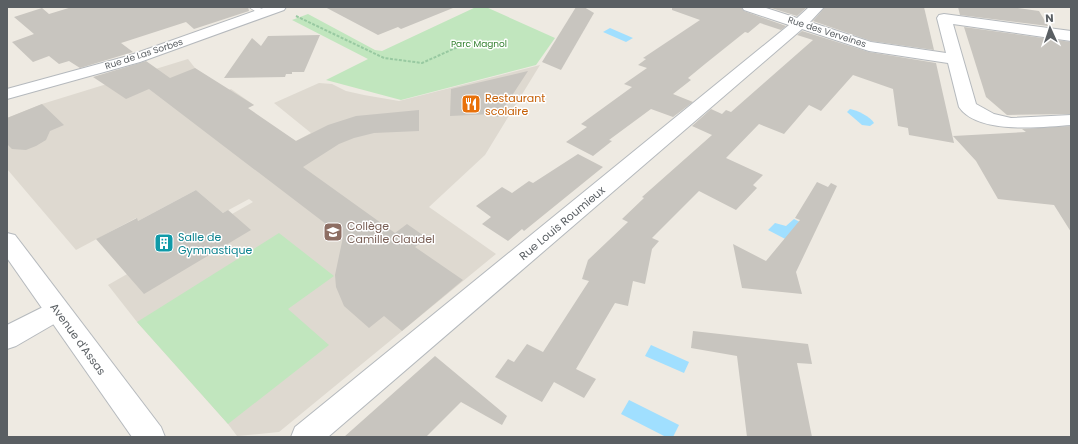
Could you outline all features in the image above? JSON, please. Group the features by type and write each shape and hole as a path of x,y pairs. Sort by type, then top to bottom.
{"street":[{"name":"Rue de Las Sorbes","path":"7,94 134,59 258,10 279,7"},
{"name":"Rue des Verveines","path":"748,7 868,46 954,59"},
{"name":"Rue Louis Roumieux","path":"306,437 800,23 817,7"},
{"path":"1071,36 944,18 968,107 988,118 1011,123 1071,120"},
{"name":"Avenue d'Assas","path":"7,241 150,437"},
{"path":"7,338 57,310"}],"path":[{"path":"293,14 384,58 422,63 471,41"}],"shaded area":[{"name":"Collège Camille Claudel","path":"188,59 195,68 223,87 220,94 231,89 254,105 243,110 296,141 311,133 274,103 319,83 332,84 346,91 399,101 540,65 485,155 429,207 496,254 279,432 237,436 137,322 108,285 253,202 249,199 223,213 196,190 138,221 136,218 76,250 7,169 7,118 42,104"}],"green space":[{"name":"Parc Magnol","path":"476,7 486,7 555,38 536,65 401,100 326,80 368,59 292,20 308,14 375,50 382,51"},
{"path":"279,233 334,276 288,309 329,345 228,424 137,322"}],"water":[{"path":"610,28 633,38 626,42 603,32"},
{"path":"850,109 864,114 874,123 870,126 862,125 847,112"},
{"path":"794,219 804,224 791,242 768,230 775,223 786,226"},
{"path":"651,345 689,362 684,373 645,356"},
{"path":"629,400 679,425 673,437 666,437 621,414"}],"building":[{"path":"72,7 248,7 249,11 194,29 186,22 121,43 133,52 80,68 69,61 59,64 49,56 33,62 12,42 34,34 14,17 42,8 49,14"},
{"path":"325,7 453,8 401,29 398,27 378,35"},
{"path":"576,7 584,7 594,13 561,70 542,62"},
{"path":"672,7 741,7 744,11 786,26 781,30 760,23 748,33 745,32 705,64 688,78 691,80 673,94 693,102 673,117 651,109 609,140 612,141 593,156 566,142 587,127 581,124 632,87 624,84 647,68 638,65 646,59 643,58 700,20 672,10"},
{"path":"768,7 807,7 797,16"},
{"path":"825,7 924,7 934,50 871,41 813,21"},
{"path":"958,7 1010,7 1039,11 1048,26 960,15"},
{"path":"964,27 1071,42 1071,114 1007,115 986,97"},
{"path":"802,31 869,52 936,63 954,143 909,135 908,128 898,126 893,89 853,75 821,111 809,105 784,134 759,124 726,158 763,175 753,185 757,188 736,210 699,191 652,238 659,241 652,249 645,284 633,281 628,306 615,303 576,369 596,379 584,398 554,382 542,402 495,377 508,359 514,362 527,344 543,352 589,281 582,279 588,260 628,222 622,219 644,198 642,197 712,135 692,126 711,109 722,114 726,110 731,112 813,40 797,35"},
{"path":"320,35 304,72 292,72 292,74 286,74 285,77 224,78 252,38 261,46 268,36"},
{"path":"146,61 170,78 195,68 254,105 248,108 296,141 328,125 356,116 419,110 419,131 374,133 354,138 339,144 303,167 395,233 407,224 427,238 415,247 463,280 402,331 384,316 369,328 344,306 336,287 335,275 343,237 149,89 126,99 93,77"},
{"path":"528,71 498,117 492,114 450,116 451,89"},
{"path":"42,104 64,125 50,131 46,140 36,146 26,150 12,149 7,144 7,118"},
{"path":"1071,126 1071,232 1054,205 998,199 976,161 953,136 1026,132 1022,129"},
{"path":"578,154 603,167 524,231 522,229 508,241 482,224 491,217 476,206 502,187 512,193 529,181 533,183"},
{"path":"817,182 828,187 831,183 837,186 796,272 802,294 742,288 733,244 766,261 800,220 795,218"},
{"name":"Salle de Gymnastique","path":"196,190 223,213 228,210 251,230 144,294 96,239 137,218 138,221"},
{"path":"693,331 808,344 812,364 797,363 812,437 747,437 737,356 691,348"},
{"path":"435,356 507,416 502,425 461,402 426,437 344,437"}],"place":[{"name":"Restaurant scolaire","path":"471,104"},
{"name":"Collège Camille Claudel","path":"333,232"},
{"name":"Salle de Gymnastique","path":"164,243"}]}
